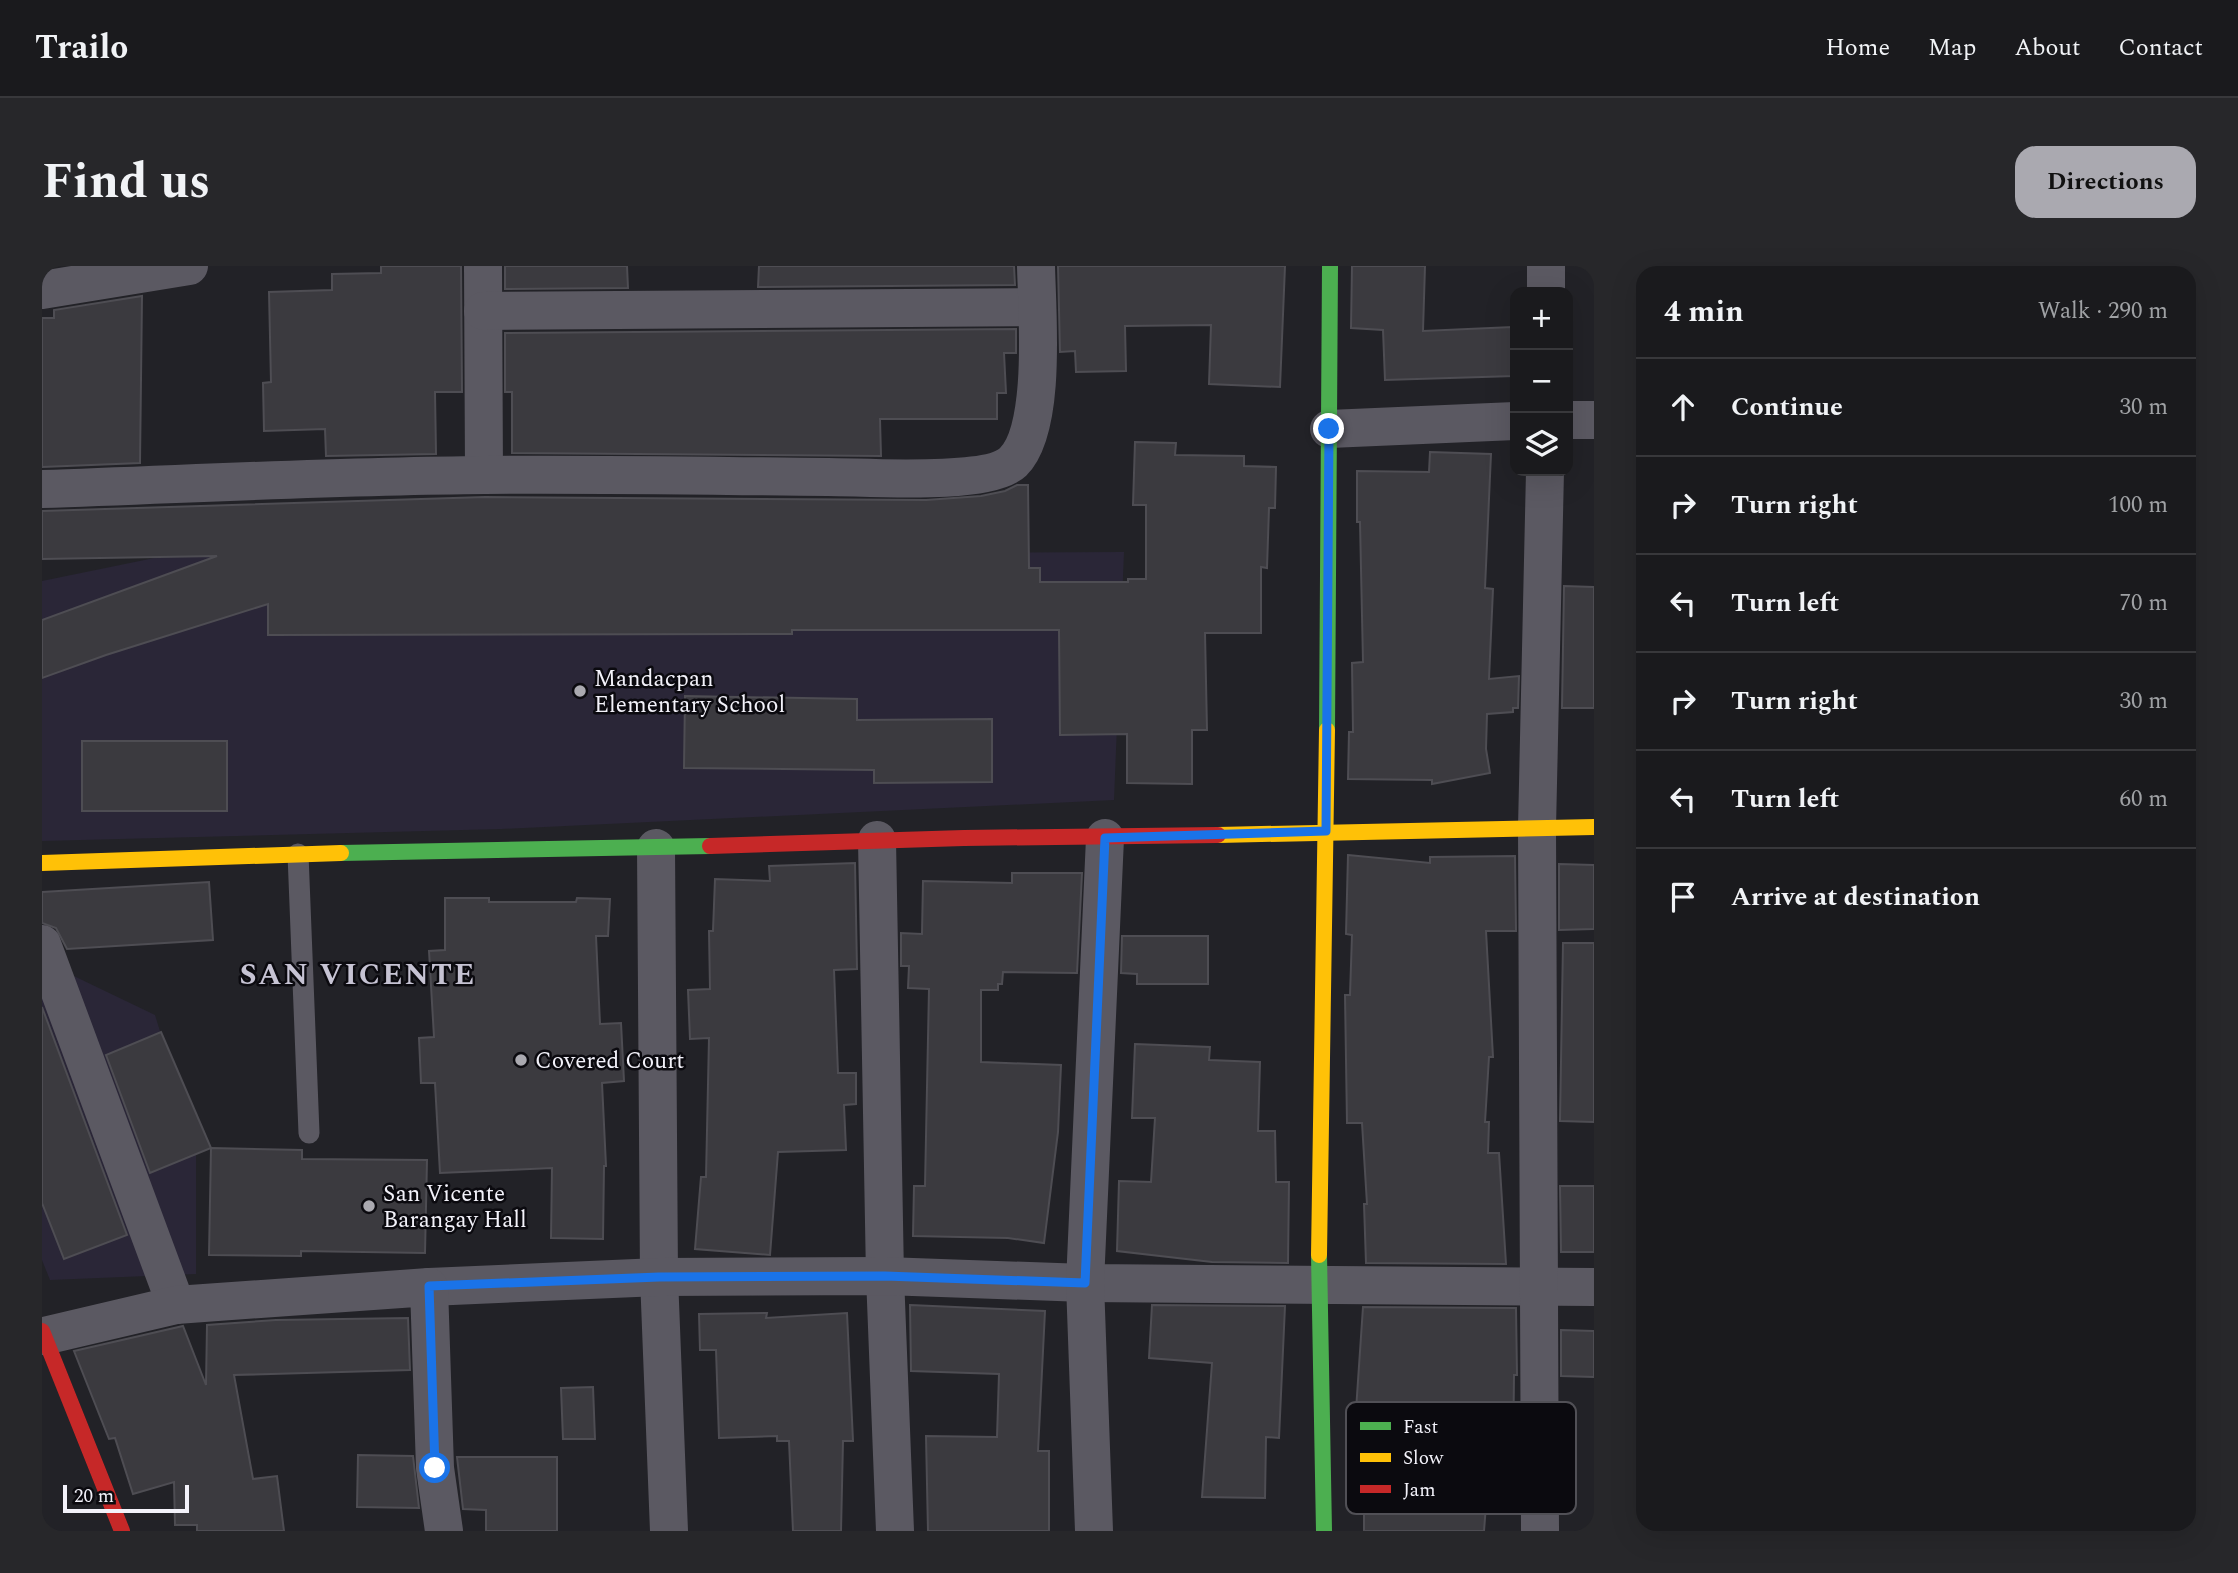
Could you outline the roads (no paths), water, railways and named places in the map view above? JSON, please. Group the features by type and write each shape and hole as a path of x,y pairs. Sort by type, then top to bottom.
{"street":[{"path":"42,290 189,266"},
{"path":"483,266 484,475"},
{"path":"42,489 484,475 921,478 997,472 1012,464 1029,436 1037,388 1036,266"},
{"path":"1324,1531 1319,1285 1330,266"},
{"path":"1546,266 1546,287"},
{"path":"483,311 1037,307"},
{"path":"1573,420 1594,420"},
{"path":"1329,429 1510,421"},
{"path":"1539,1402 1537,828 1545,476"},
{"path":"42,863 298,854 1594,827"},
{"path":"1094,1531 1085,1283 1105,838"},
{"path":"877,841 885,1276 895,1531"},
{"path":"656,848 659,1277 669,1531"},
{"path":"42,944 176,1305"},
{"path":"122,1531 43,1333 176,1305 429,1286 659,1277 885,1276 1085,1283 1594,1287"},
{"path":"429,1286 435,1468 444,1531"}],"lane":[{"path":"298,854 309,1133"}],"place":[{"name":"Mandacpan Elementary School","path":"580,691"},
{"name":"Covered Court","path":"521,1060"},
{"name":"San Vicente Barangay Hall","path":"369,1206"}],"district":[{"name":"SAN VICENTE","path":"358,974"}]}
